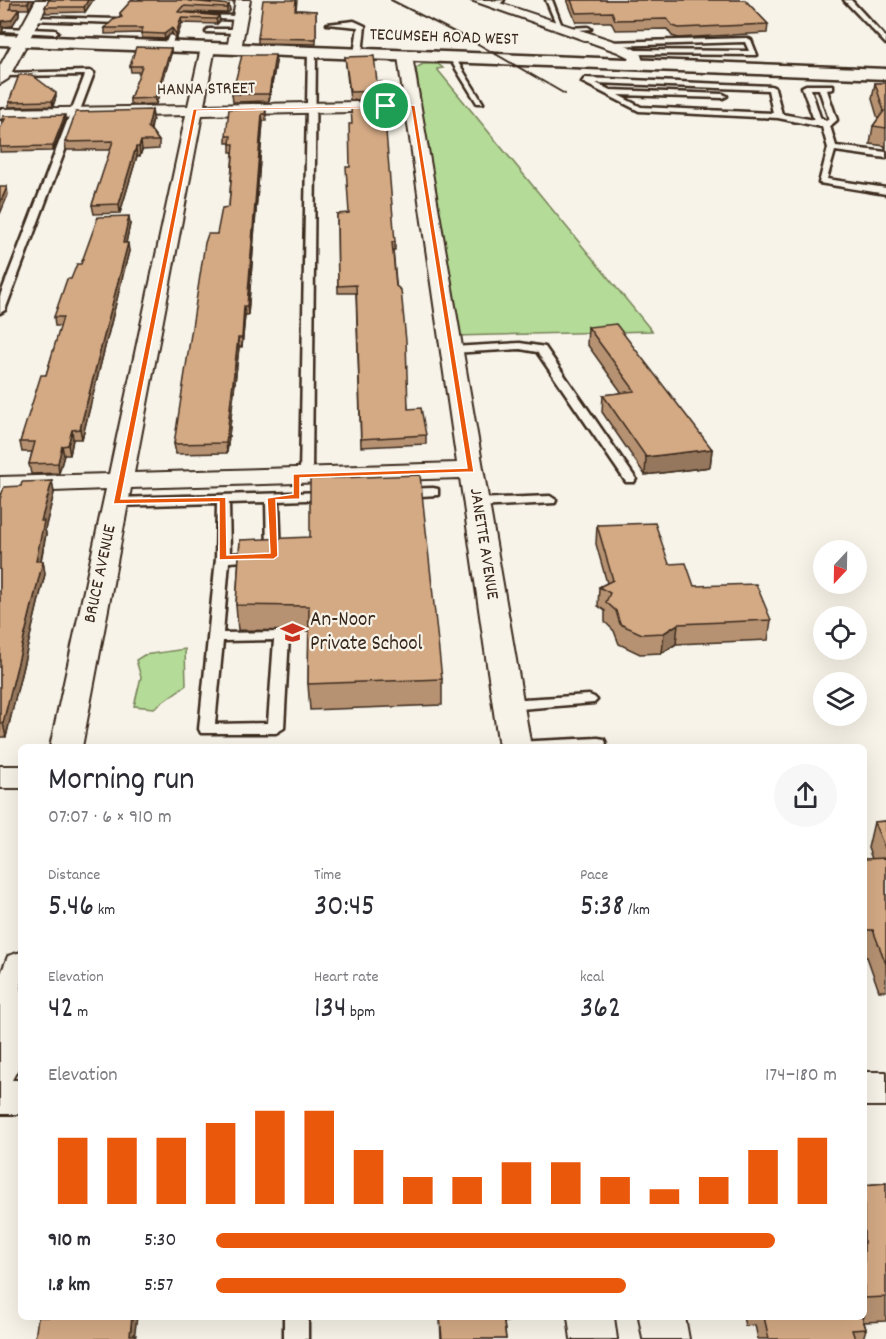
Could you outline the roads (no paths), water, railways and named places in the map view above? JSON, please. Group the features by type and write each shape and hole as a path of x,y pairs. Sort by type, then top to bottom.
{"main road":[{"name":"TECUMSEH ROAD WEST","path":"2,35 31,19 89,40 169,42 208,40 234,49 451,58 634,58 822,72 886,74"}],"street":[{"path":"481,1 610,44 634,58"},
{"path":"234,49 239,13"},
{"path":"2,73 31,19"},
{"name":"BRUCE AVENUE","path":"67,744 208,40"},
{"name":"JANETTE AVENUE","path":"405,56 514,744"},
{"name":"HANNA STREET","path":"0,114 413,106"},
{"path":"0,485 118,491 300,483 471,470"},
{"path":"0,777 18,777"},
{"path":"0,1068 18,981"},
{"path":"0,1097 18,1097"},
{"path":"591,1320 594,1339"},
{"path":"663,1320 666,1339"}],"lane":[{"path":"549,0 564,29 588,29"},
{"path":"847,0 886,42"},
{"path":"481,1 501,1"},
{"path":"194,17 239,13"},
{"path":"208,40 239,13"},
{"path":"31,19 118,21"},
{"path":"31,19 60,23"},
{"path":"31,19 55,32"},
{"path":"330,24 354,23 362,26 358,54"},
{"path":"610,44 659,39 747,40 754,53 634,58"},
{"path":"300,483 312,52"},
{"path":"451,58 480,101"},
{"path":"822,72 830,87"},
{"path":"0,310 90,73 2,73"},
{"path":"778,116 771,88 585,80 639,109 778,116 826,125 833,120 823,89 830,87"},
{"path":"830,87 806,87 816,118 826,125 832,148 822,181 886,191"},
{"path":"608,92 738,97"},
{"path":"622,100 752,105"},
{"path":"763,101 775,102"},
{"path":"832,148 886,156"},
{"path":"452,350 520,346 541,349 630,479"},
{"path":"118,491 223,499 272,498 300,483 342,495"},
{"path":"388,494 433,492"},
{"path":"223,558 274,556 272,498"},
{"path":"215,637 282,636 276,728 207,729 215,637 223,558 223,499"},
{"path":"476,503 550,500"},
{"path":"508,705 589,700"},
{"path":"577,744 598,743"},
{"path":"296,1320 296,1339"}],"railway":[{"path":"391,0 478,44 565,94"}],"place":[{"name":"An-Noor Private School","path":"292,633"}]}
